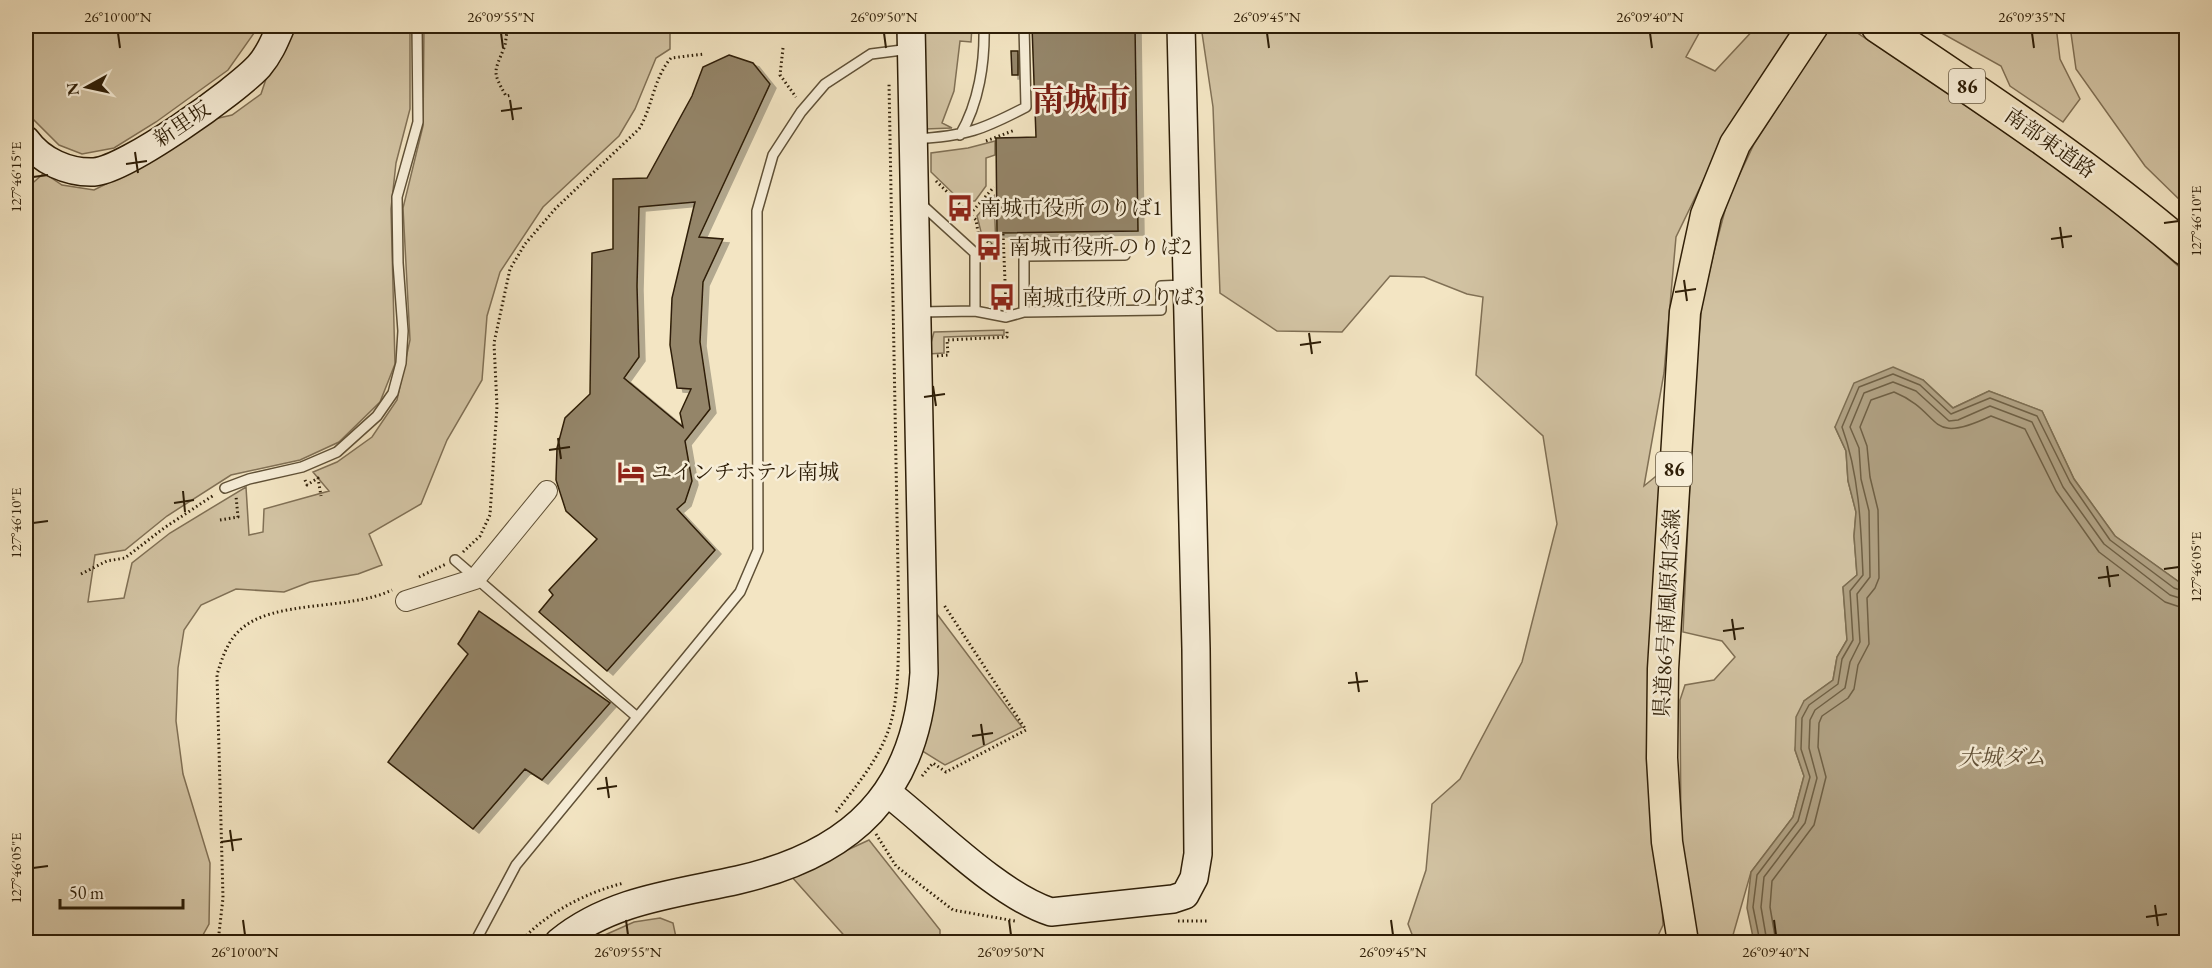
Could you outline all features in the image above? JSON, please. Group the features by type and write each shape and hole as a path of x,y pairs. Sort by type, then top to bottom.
{"highway":[{"name":"南部東道路","path":"1878,26 2056,146 2123,195 2187,249"}],"main road":[{"name":"県道86号南風原知念線","path":"1683,942 1667,842 1662,758 1663,669 1685,312 1706,215 1735,144 1813,26"}],"street":[{"name":"新里坂","path":"26,140 40,155 54,164 75,171 95,172 111,168 177,128 253,72 272,50 281,26"},
{"path":"893,797 1006,889 1033,906 1051,912 1173,899 1185,895 1194,878 1198,854 1196,649 1181,26"},
{"path":"559,942 605,914 630,904 761,874 801,861 837,841 893,797 918,727 924,673 913,139 904,42"},
{"path":"400,595 476,579 547,491"}],"lane":[{"path":"225,488 249,479 302,467 337,452 377,416 393,393 401,363 403,332 398,263 397,197 418,122 417,26"},
{"path":"960,135 980,81 985,51 984,26"},
{"path":"913,139 960,135 982,130 1026,107 1024,26"},
{"path":"475,942 516,865 605,753 740,592 758,550 757,211 773,155 801,112 825,84 871,54 904,42"},
{"path":"914,198 975,253 975,311"},
{"path":"1024,312 1024,256 1125,255"},
{"path":"916,313 975,311 1006,317 1024,312 1161,310 1161,286 1188,284"},
{"path":"455,560 637,717"}],"path":[{"path":"510,26 506,31 505,46 495,67 498,81 506,96 512,95"},
{"path":"835,813 876,756 892,719 896,685 899,625 904,42"},
{"path":"783,48 780,75 794,91"},
{"path":"413,580 455,560 480,536 490,515 494,495 492,452 497,406 494,343 510,269 525,244 556,208 639,129 646,117 660,72 671,58 704,54"},
{"path":"980,142 1015,130"},
{"path":"928,173 976,220 978,232 1004,258"},
{"path":"970,214 994,187"},
{"path":"933,356 948,355 947,340 1007,337 1003,234"},
{"path":"305,476 307,485 318,478 321,496"},
{"path":"81,574 107,561 125,558 164,528 225,488"},
{"path":"220,520 238,517 236,494"},
{"path":"218,942 223,898 217,675 225,651 242,628 272,613 400,595"},
{"path":"893,797 933,763 946,772 1026,729 943,603"},
{"path":"873,830 896,866 952,910 1021,921"},
{"path":"520,942 556,914 586,895 632,881"},
{"path":"1169,921 1209,921"}],"shaded area":[{"path":"26,26 259,26 228,70 156,122 114,148 82,154 59,145 28,114"},
{"path":"290,26 410,26 410,109 396,163 391,209 395,364 380,402 339,442 300,460 231,475 167,516 125,550 95,555 88,602 124,598 132,563 170,533 246,487 249,535 263,532 264,509 329,491 313,472 337,462 372,437 397,400 410,340 403,208 423,126 424,26 683,26 670,30 670,49 656,58 635,109 619,136 543,207 500,272 487,316 482,380 447,440 421,504 369,534 382,565 358,574 310,582 284,592 236,589 201,605 184,630 178,668 176,721 183,774 210,863 209,924 199,942 26,942 26,189 44,173 62,185 94,190 150,162 201,122 232,115 261,94 271,64"},
{"path":"918,26 972,26 971,42 960,41 954,91 942,123 952,128 925,129"},
{"path":"1201,26 1703,26 1686,57 1715,71 1757,26 1797,26 1723,140 1676,237 1664,373 1644,486 1660,473 1655,559 1657,812 1663,925 1655,942 1415,942 1408,924 1426,870 1432,804 1460,779 1522,662 1557,524 1543,436 1476,375 1483,297 1467,294 1424,277 1390,276 1342,332 1277,331 1220,293 1213,107"},
{"path":"1830,26 1847,26 2101,197 2186,273 2186,587 2115,536 2074,479 2042,411 1989,391 1953,408 1923,380 1835,427 1846,451 1848,481 1856,512 1854,536 1857,575 1843,587 1847,640 1837,657 1833,680 1804,701 1795,750 1804,776 1793,817 1751,872 1731,942 1696,942 1681,833 1680,700 1685,685 1714,680 1735,657 1722,641 1683,632 1694,391 1702,303 1728,199 1754,144"},
{"path":"1929,26 2056,26 2060,59 2080,99 2063,122 2010,86 2001,66"},
{"path":"2070,26 2186,26 2186,206 2145,166 2076,69"},
{"path":"995,141 995,155 986,158 986,186 975,201 961,201 931,172 931,153 968,148"},
{"path":"994,196 996,248 981,232 977,216"},
{"path":"1004,330 1004,335 944,337 944,353 928,354 934,332"},
{"path":"937,614 1022,727 945,765 919,749 935,690"},
{"path":"869,840 940,930 940,942 850,942 791,876"},
{"path":"660,918 673,923 677,942 589,942 634,922"}],"water":[{"name":"大城ダム","path":"1893,367 1923,380 1953,408 1989,391 2042,411 2074,479 2115,536 2186,587 2186,942 1754,942 1747,908 1751,872 1793,817 1804,776 1795,750 1796,717 1804,701 1833,680 1837,657 1847,640 1843,587 1857,575 1854,536 1856,512 1848,481 1846,451 1835,427 1854,383"}],"building":[{"path":"1032,26 1135,26 1138,231 997,233 996,138 1036,137"},
{"path":"1011,51 1018,51 1018,75 1012,75"},
{"path":"729,55 753,63 770,84 699,237 723,239 703,282 700,342 710,409 685,441 692,481 685,502 677,509 715,550 607,671 539,612 553,595 549,590 597,539 566,511 556,480 557,448 565,418 590,394 592,253 613,249 613,179 647,178 692,96 703,67","holes":["695,202 672,298 670,345 677,388 691,389 680,413 683,427 624,378 639,357 637,286 639,207"]},
{"path":"479,611 610,703 542,780 525,769 473,829 388,762 468,654 458,644"}],"place":[{"name":"南城市役所 のりば1","path":"960,208"},
{"name":"南城市役所 のりば2","path":"989,247"},
{"name":"南城市役所 のりば3","path":"1002,297"},
{"name":"ユインチホテル南城","path":"631,472"}],"district":[{"name":"南城市","path":"1081,99"}]}
